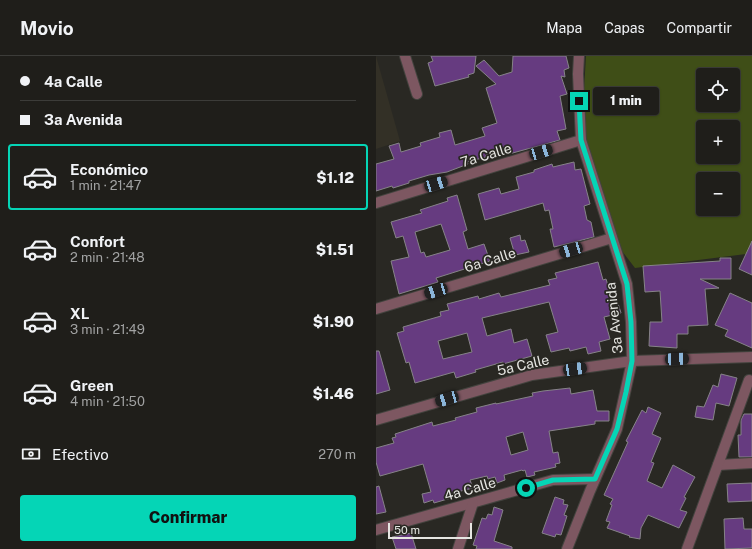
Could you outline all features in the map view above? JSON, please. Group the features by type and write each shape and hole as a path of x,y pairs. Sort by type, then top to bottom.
{"street":[{"path":"405,56 417,94"},
{"name":"3a Avenida","path":"567,549 617,429 632,361 631,322 627,284 581,140 578,74 580,56"},
{"name":"7a Calle","path":"376,203 581,140"},
{"name":"6a Calle","path":"376,309 612,238"},
{"name":"5a Calle","path":"376,420 532,375 632,361 752,357"},
{"path":"687,549 749,380"},
{"path":"718,465 752,463"},
{"name":"4a Calle","path":"376,530 553,480 595,479"},
{"path":"458,549 473,503"}],"shaded area":[{"path":"376,56 400,141 376,149"}],"green space":[{"path":"586,56 752,56 752,246 746,254 635,268 612,238 581,140"}],"building":[{"path":"431,56 476,56 474,73 468,75 469,77 435,86 428,63 433,61"},
{"path":"513,56 566,56 569,68 564,70 565,77 561,76 567,94 560,96 566,129 557,131 560,140 509,154 507,148 486,155 486,157 467,162 468,164 447,172 429,175 393,188 392,186 376,191 376,164 394,159 389,146 399,143 401,152 421,146 420,143 440,137 439,133 451,130 455,145 485,136 482,128 497,123 486,88 496,84 476,66 484,60 499,76 512,72"},
{"path":"574,162 575,170 581,169 590,204 584,206 587,220 591,222 594,237 554,247 550,229 553,229 549,210 545,211 543,203 485,220 478,194 499,188 501,194 519,189 516,177 534,172 534,170 552,164 553,167"},
{"path":"457,195 467,230 463,232 468,249 484,244 490,261 436,278 438,282 399,294 391,261 409,257 403,236 396,238 391,222 422,213 420,210 448,201 447,198","holes":["441,224 450,250 426,257 424,252 421,253 415,232"]},
{"path":"520,235 521,241 525,240 529,252 515,255 510,238"},
{"path":"752,241 752,275 739,269"},
{"path":"720,258 731,258 731,279 700,279 719,288 705,289 708,325 688,326 688,334 677,334 677,348 649,346 650,322 662,322 660,291 645,292 643,266 720,261"},
{"path":"598,262 603,280 606,279 612,298 616,297 621,313 604,317 610,339 599,342 601,351 588,354 586,347 570,351 569,348 551,352 546,335 558,332 549,302 482,318 487,336 511,329 514,343 527,339 532,356 475,370 476,372 456,378 454,372 415,383 409,362 406,363 397,333 404,331 403,327 441,316 440,312 449,310 447,304 478,296 479,299 499,293 501,297 550,285 548,280 557,278 555,273","holes":["467,333 472,352 443,359 438,341"]},
{"path":"730,293 752,303 752,348 725,336 728,330 715,325"},
{"path":"376,351 379,351 390,390 376,394"},
{"path":"721,374 737,378 729,406 716,403 713,420 695,417 697,406 704,407 713,385 718,387"},
{"path":"570,388 571,394 593,390 597,411 609,411 609,421 595,421 595,424 549,431 553,453 558,452 560,463 555,464 556,467 534,472 535,475 527,477 525,470 522,470 504,475 505,480 497,483 495,477 488,479 487,476 470,480 473,488 457,492 458,493 450,495 451,498 434,503 433,500 424,503 422,494 431,492 423,464 380,476 376,462 376,448 394,443 392,438 396,437 395,434 432,422 433,426 456,420 455,418 477,412 476,408 533,396 532,393","holes":["523,432 528,450 511,455 506,437"]},
{"path":"648,407 661,413 652,434 661,438 651,462 654,463 647,481 662,488 673,465 695,477 684,497 686,498 680,510 687,512 679,528 648,515 641,528 640,539 629,537 630,536 607,528 610,522 606,521 612,505 610,504 613,499 604,495 628,442 626,441 642,410 646,413"},
{"path":"744,414 752,414 752,457 739,457 738,435 741,435 741,420"},
{"path":"752,483 752,501 728,502 727,484"},
{"path":"379,486 386,512 376,514 376,487"},
{"path":"555,497 564,500 563,504 568,505 564,515 567,516 561,535 556,534 555,537 542,533"},
{"path":"494,507 503,510 494,541 512,547 512,549 476,549 477,546 473,545 482,518 486,519 488,514 492,515"},
{"path":"743,518 744,529 752,529 752,548 725,549 724,519"},
{"path":"411,533 416,549 396,549 392,537"}],"route":[{"path":"526,488 553,480 595,479 617,429 632,361 631,322 627,284 581,140 579,101"}]}
